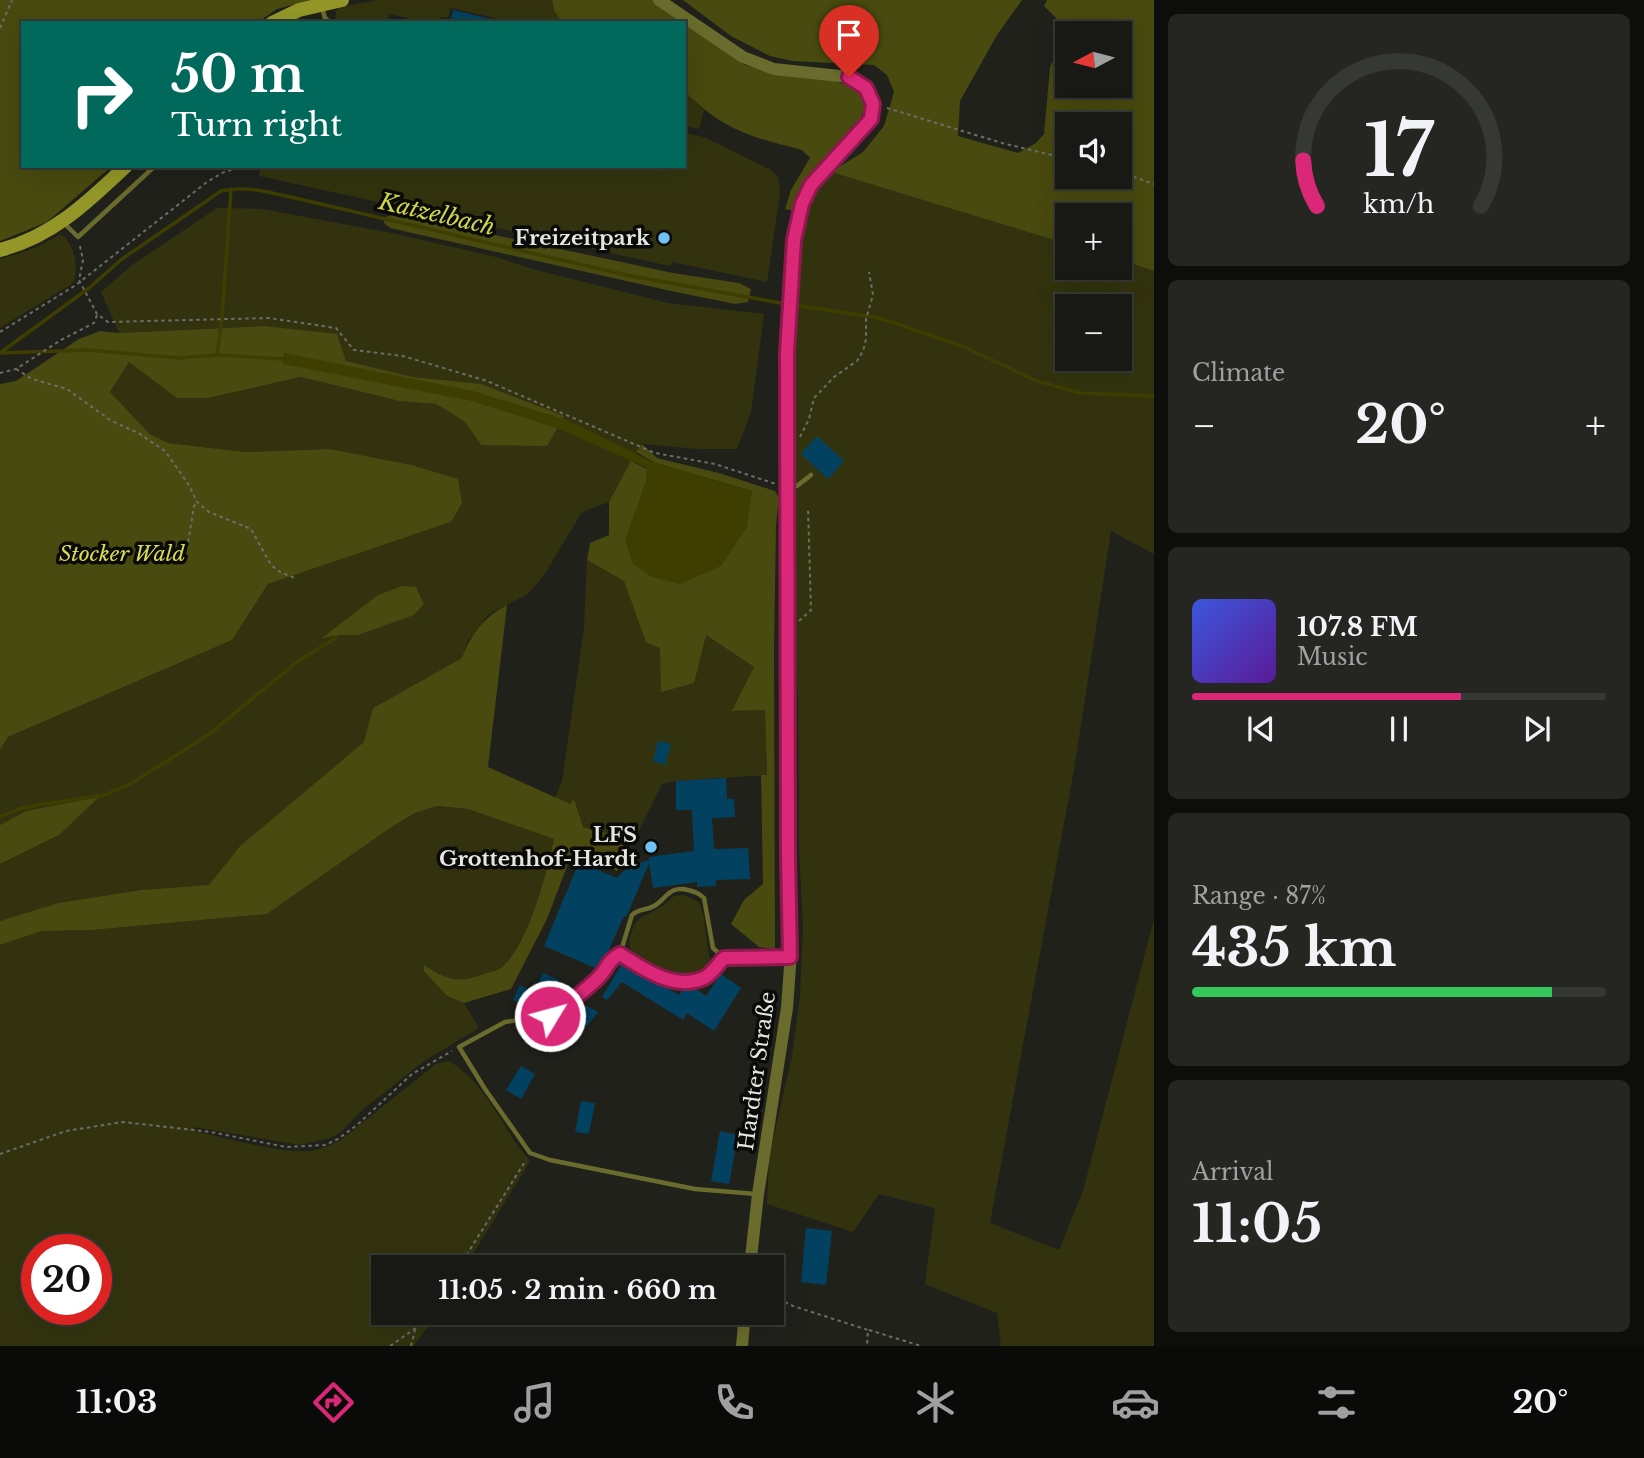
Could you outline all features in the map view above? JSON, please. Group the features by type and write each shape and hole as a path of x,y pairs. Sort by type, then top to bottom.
{"main road":[{"path":"276,21 321,4 342,0"},
{"path":"0,250 37,237 63,222 124,168"}],"street":[{"path":"659,0 743,57 774,69 849,77 866,88 873,104"},
{"name":"Hardter Straße","path":"751,1255 758,1194 787,1008 790,957 787,353 794,240 802,204 811,185 871,119 873,104"},
{"path":"742,1346 744,1325"}],"lane":[{"path":"321,4 329,21"},
{"path":"63,222 78,237 154,168"},
{"path":"787,487 797,486 811,475"},
{"path":"724,958 713,948 704,898 699,893 680,888 672,890 655,906 637,910 632,915 620,954 610,959 605,971 586,989 550,1016 505,1021 459,1047 530,1153 550,1160 695,1189 758,1194"},
{"path":"620,954 636,965 673,982 703,978 724,958 790,957"}],"path":[{"path":"0,28 12,0"},
{"path":"873,104 1002,143 1055,156"},
{"path":"0,332 76,285 208,182 224,172 237,168"},
{"path":"1132,176 1154,184"},
{"path":"78,237 83,260 80,282 97,314 108,322 269,318 336,328 354,350 403,356 487,381 654,453 715,464 787,487"},
{"path":"800,443 800,435 809,419 814,398 834,377 857,361 863,351 866,319 873,295 869,272"},
{"path":"0,373 16,369 93,323 97,314"},
{"path":"16,369 32,379 67,389 110,420 140,434 165,451 189,485 197,502 209,512 251,529 271,565 297,579"},
{"path":"187,549 194,506 197,502"},
{"path":"787,622 802,620 811,610 808,508"},
{"path":"0,1154 66,1131 123,1122 211,1132 286,1147 325,1145 357,1125 412,1074 459,1047"},
{"path":"467,1255 530,1153"},
{"path":"784,1302 921,1346"},
{"path":"390,1346 419,1325"},
{"path":"411,1346 416,1328"},
{"path":"867,1346 868,1330"}],"shaded area":[{"path":"377,0 552,0 554,11 562,21 508,21 451,8 448,18 441,17 440,21 420,21 389,14 387,21 335,20 336,11 341,7"},
{"path":"686,93 704,111 699,129 686,126"},
{"name":"Freizeitpark","path":"686,133 704,137 771,170 779,178 780,194 767,282 672,262 670,266 259,176 261,168 686,168"},
{"path":"831,172 1055,240 1055,280 1132,280 1132,264 1154,271 1154,554 1111,531 1074,770 990,1223 1059,1250 1083,1191 1154,919 1154,1346 1001,1346 997,1313 925,1284 935,1208 879,1194 853,1232 767,1204 769,1158 792,1056 800,996 803,927 794,608 796,496 791,423 799,262 805,215 815,194"},
{"path":"217,208 262,209 387,232 496,257 536,270 668,303 764,314 751,412 737,449 642,444 609,502 582,512 544,575 528,594 489,614 468,641 462,658 373,708 365,742 240,846 209,885 141,890 58,903 0,921 0,864 59,835 26,811 0,825 0,750 8,737 232,640 268,584 451,522 329,449 245,452 168,443 150,434 110,392 129,362 208,398 301,377 399,401 436,404 465,422 481,445 481,385 413,377 346,361 264,326 119,333 101,292 132,265"},
{"path":"60,234 69,243 75,257 76,271 72,284 0,328 0,259 46,243"},
{"path":"284,353 473,391 567,420 655,463 752,491 747,527 721,566 680,584 652,577 633,564 625,540 646,482 647,468 562,430 472,401 283,364"},
{"path":"587,560 624,581 646,641 706,635 754,667 733,711 765,710 767,775 662,784 630,849 606,833 583,827 573,800 570,805 555,798 562,781 584,628"},
{"path":"437,806 468,809 554,839 530,922 514,953 504,965 480,976 457,980 445,977 425,965 447,996 464,1003 479,1028 424,1061 361,1111 341,1132 330,1138 300,1145 194,1127 197,1132 254,1145 310,1151 341,1140 436,1064 449,1061 474,1082 530,1161 472,1255 371,1255 371,1325 429,1325 414,1346 0,1346 0,945 42,931 92,930 267,914 415,813"},
{"path":"684,895 699,902 711,962 706,971 674,975 658,970 631,954 629,941 639,919 663,906 674,896"}],"green space":[{"path":"0,0 311,0 277,9 260,21 21,21 21,168 110,168 47,222 0,241"},
{"path":"552,0 653,0 683,21 562,21 554,11"},
{"path":"683,0 1022,0 997,35 960,101 958,136 1018,153 1036,143 1044,134 1050,67 1055,58 1055,98 1132,98 1132,21 1059,21 1044,6 1047,0 1154,0 1154,271 1132,264 1132,203 1055,203 1055,240 831,172 863,152 884,126 894,92 887,75 874,65 793,61 770,56 731,36"},
{"path":"686,23 745,65 823,78 852,88 865,96 861,117 856,126 813,171 793,211 785,209 791,190 810,158 802,150 738,130 686,93"},
{"path":"396,214 673,273 739,283 751,289 748,302 735,304 671,291 390,228 384,223 385,217"},
{"name":"Stocker Wald","path":"264,326 337,334 346,361 413,377 481,384 564,416 547,446 481,445 465,422 436,404 399,401 301,377 208,398 177,398 129,362 110,392 150,434 168,443 245,452 329,449 411,465 458,479 462,503 451,522 268,584 232,640 8,737 0,750 0,384 16,381 79,339 100,331 119,333"},
{"path":"642,444 657,458 719,473 775,491 779,499 776,525 774,649 775,949 759,947 731,924 744,900 763,884 761,775 767,775 765,710 732,711 754,667 706,635 694,683 661,692 660,648 646,642 624,581 587,560 590,543 609,535 609,502 631,461 647,469 639,502 752,491 655,463 636,452"},
{"path":"402,586 416,587 424,604 414,615 358,635 322,638 378,595"},
{"path":"507,605 488,767 570,804 574,799 583,827 606,833 630,849 617,871 574,848 547,919 511,989 464,1003 447,996 424,971 424,965 446,977 460,980 502,967 522,940 529,923 542,888 554,839 468,809 437,806 415,813 393,826 267,914 92,930 42,931 0,945 0,921 58,903 141,890 209,885 240,846 364,742 373,708 462,658 479,627"},
{"path":"99,797 59,835 0,864 0,825 26,811"}],"building":[{"path":"453,10 491,19 491,21 450,21"},
{"path":"817,436 844,461 828,479 801,454"},
{"path":"658,741 671,744 665,765 653,761"},
{"path":"726,778 727,799 734,799 735,817 712,818 714,849 748,848 750,879 716,880 716,886 697,887 697,882 653,888 649,863 600,970 544,946 579,862 617,878 628,867 649,860 649,857 694,851 692,810 676,810 676,781"},
{"path":"623,962 679,995 684,987 691,986 706,996 721,974 741,988 714,1031 687,1013 683,1020 622,982 607,1000 602,997"},
{"path":"543,973 559,980 545,1012 513,1000 520,985 534,992"},
{"path":"583,1004 598,1012 587,1026 574,1017"},
{"path":"521,1066 535,1074 521,1099 506,1090"},
{"path":"581,1101 595,1103 589,1134 575,1132"},
{"path":"720,1131 738,1135 729,1184 711,1181"},
{"path":"806,1228 832,1231 826,1285 801,1282"}],"waterway":[{"name":"Katzelbach","path":"0,353 89,288 122,259 221,191 230,189 267,192 626,275 786,304"},
{"path":"217,355 231,189"},
{"name":"Katzelbach","path":"793,305 892,322 962,346 1037,381 1080,393 1154,396"},
{"path":"0,353 88,350 179,358 217,355 284,359"},
{"path":"0,817 38,805 105,795 132,783 208,735 297,662 336,638"}],"place":[{"name":"Freizeitpark","path":"664,238"},
{"name":"LFS Grottenhof-Hardt","path":"651,847"}],"route":[{"path":"550,1016 586,989 605,971 610,959 620,954 636,965 673,982 703,978 724,958 790,957 787,353 794,240 802,204 814,180 871,119 873,104 866,88 849,77"}]}
